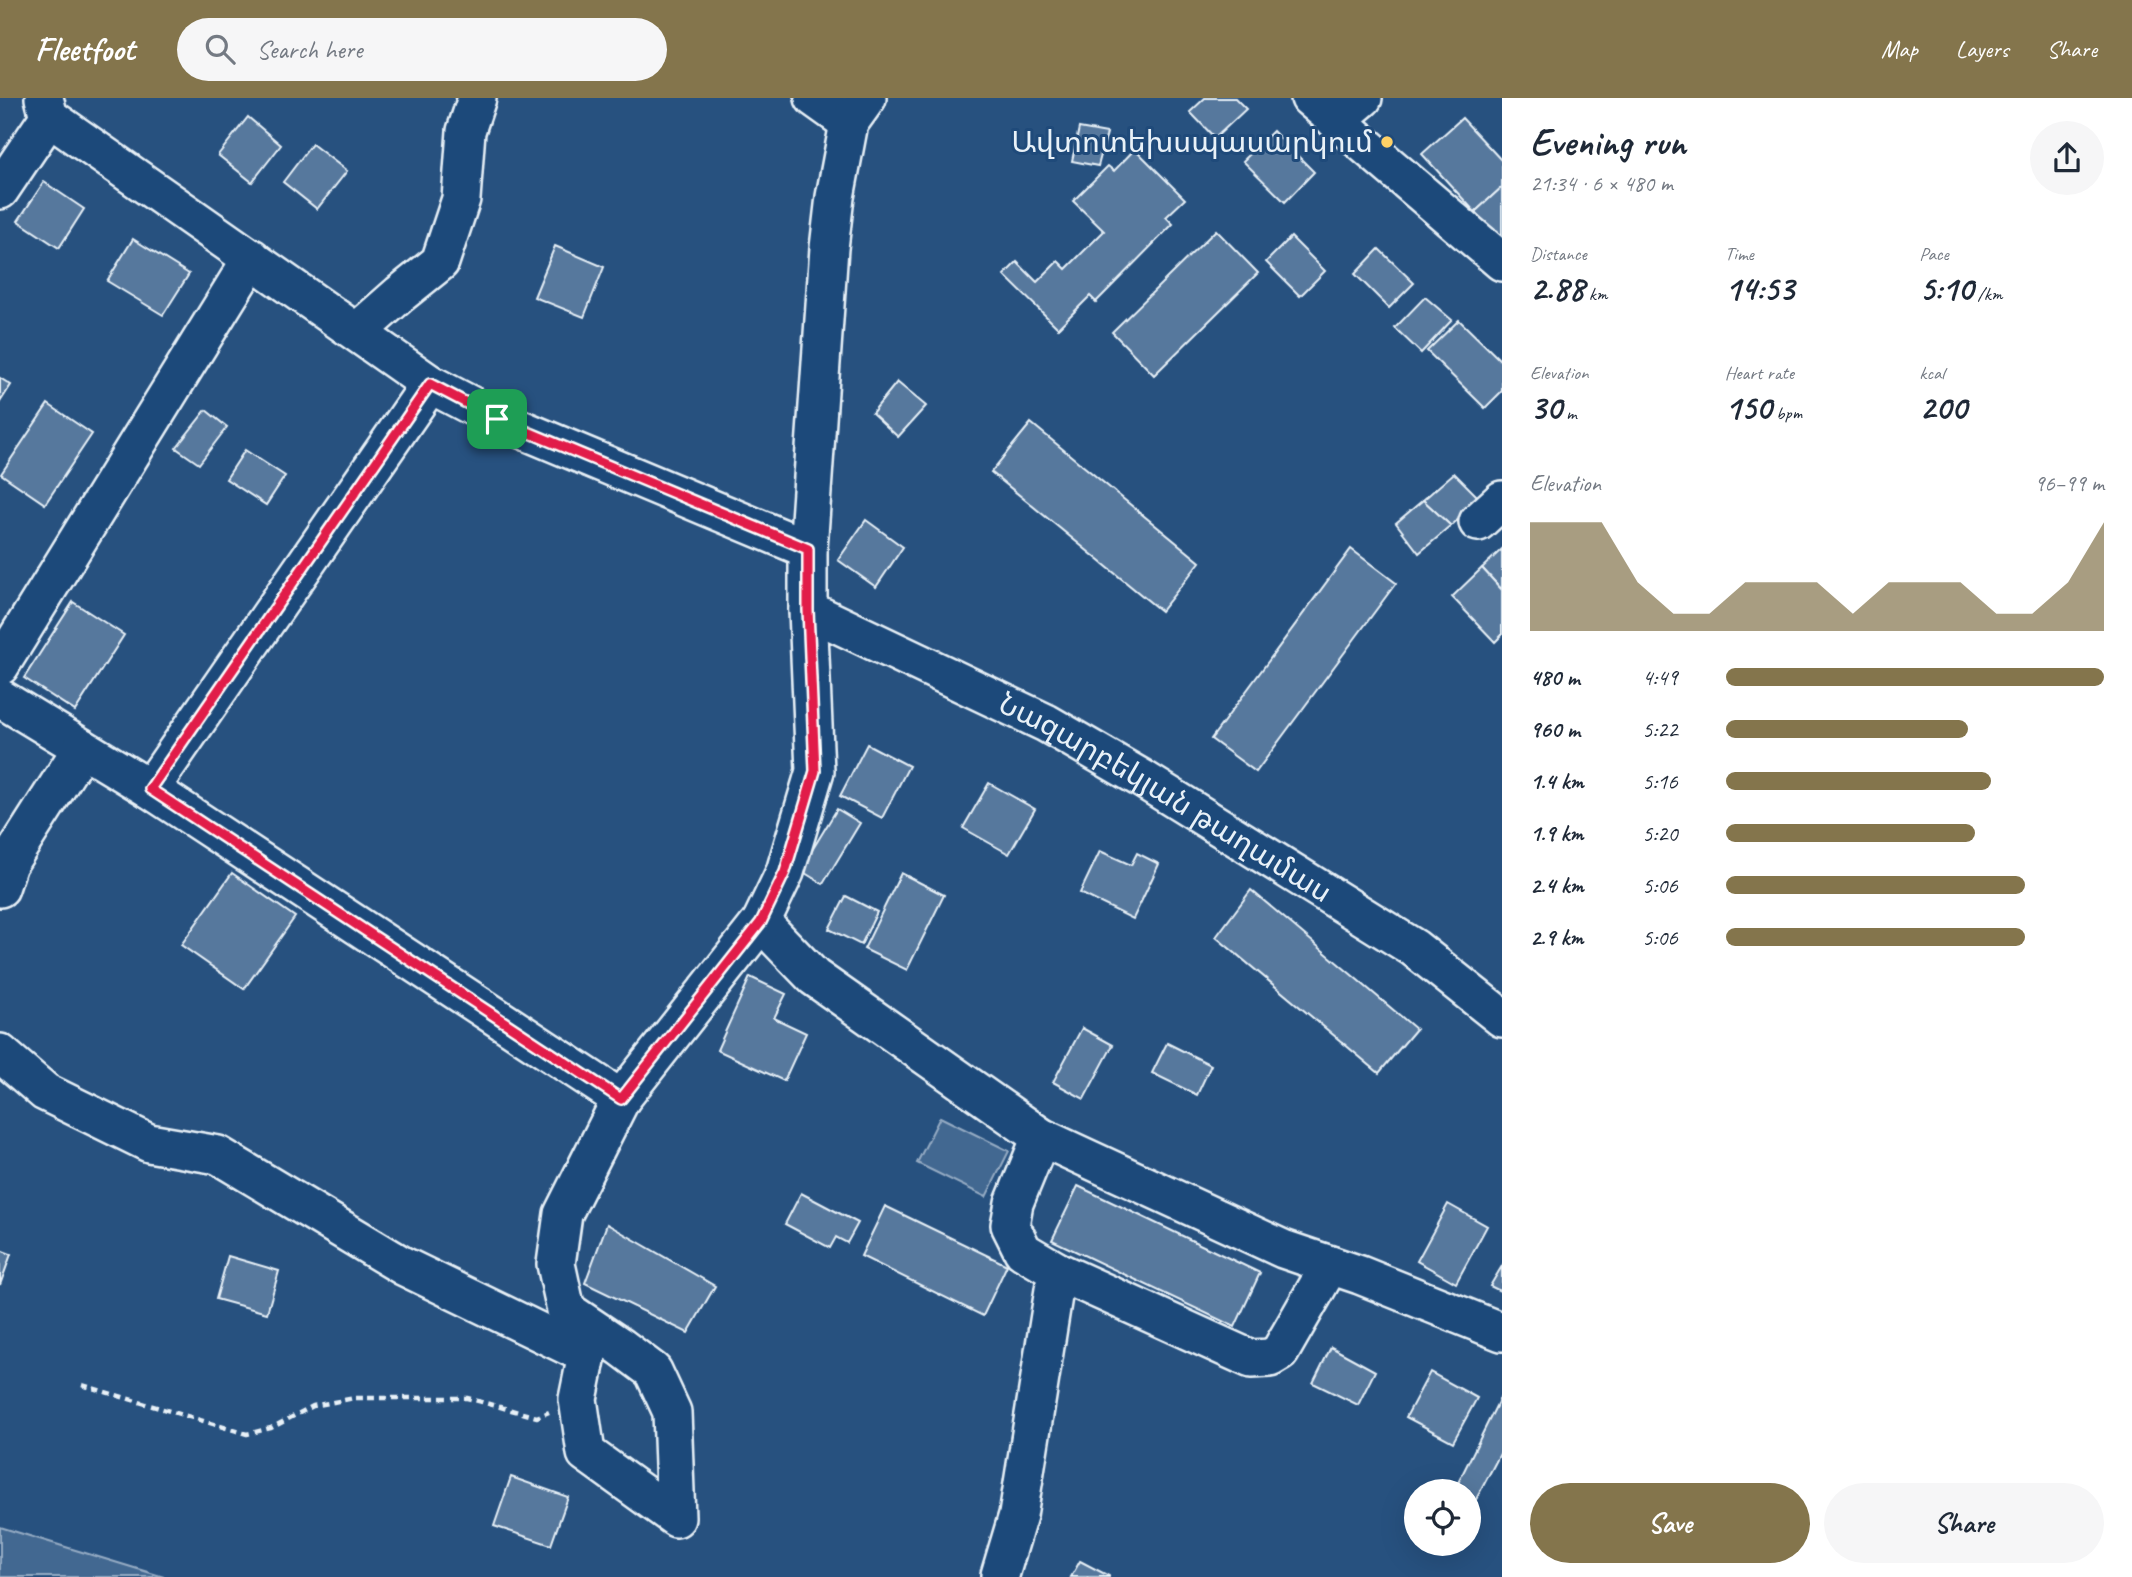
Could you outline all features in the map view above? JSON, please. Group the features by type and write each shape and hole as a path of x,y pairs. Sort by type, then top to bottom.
{"street":[{"path":"358,331 440,262 461,199 466,131 477,98"},
{"path":"566,1310 653,1371 672,1412 676,1518 586,1453 578,1399 587,1355 566,1310 556,1264 563,1214 621,1099 761,922 785,872 815,771 808,549 829,248 835,197 858,110 814,98"},
{"path":"1336,106 1502,262"},
{"path":"0,190 46,108 430,384 497,419 808,549"},
{"path":"0,666 252,258"},
{"path":"150,789 430,384"},
{"name":"Նազարբեկյան թաղամաս","path":"808,610 1046,723 1141,778 1414,947 1502,1018"},
{"path":"0,698 150,789 621,1099"},
{"path":"0,888 8,864 82,748"},
{"path":"761,922 814,977 1041,1137 1283,1249 1345,1270 1502,1332"},
{"path":"0,1053 45,1092 149,1143 218,1155 403,1266 587,1355"},
{"path":"1041,1137 1014,1203 1010,1225 1023,1251 1056,1271 1251,1359 1270,1358 1280,1352 1345,1270"},
{"path":"1000,1575 1018,1515 1056,1271"}],"path":[{"path":"82,1385 247,1434 271,1428 313,1406 354,1398 467,1398 537,1418 578,1399"}],"shaded area":[{"path":"940,1117 1009,1151 986,1197 917,1163"},
{"path":"0,1527 164,1577 0,1577"}],"building":[{"path":"1205,98 1235,98 1246,109 1215,138 1190,112"},
{"path":"248,117 281,145 252,182 218,155"},
{"path":"1462,118 1502,161 1502,187 1475,212 1422,154"},
{"path":"1079,128 1107,133 1098,166 1072,161"},
{"path":"1273,131 1314,172 1285,202 1243,161"},
{"path":"312,144 347,171 317,209 283,182"},
{"path":"1135,149 1185,199 1166,217 1173,224 1096,302 1090,296 1058,328 1004,275 1017,262 1037,282 1058,261 1066,269 1104,231 1073,201 1108,166 1114,171"},
{"path":"44,182 84,209 59,248 18,221"},
{"path":"1502,187 1502,241 1475,212"},
{"path":"1216,230 1258,273 1154,375 1112,332"},
{"path":"1291,237 1325,271 1300,296 1266,262"},
{"path":"133,239 189,274 163,315 107,281"},
{"path":"555,246 604,267 584,317 534,297"},
{"path":"1379,249 1414,283 1389,308 1355,274"},
{"path":"1425,297 1452,320 1421,353 1395,328"},
{"path":"1459,320 1502,362 1502,391 1485,408 1427,351"},
{"path":"0,378 11,385 0,402"},
{"path":"897,382 926,406 898,437 872,413"},
{"path":"48,404 92,434 45,504 1,474"},
{"path":"206,410 227,427 199,464 176,448"},
{"path":"1031,423 1200,562 1161,611 991,472"},
{"path":"245,450 285,476 266,505 226,479"},
{"path":"1454,473 1480,499 1451,526 1423,500"},
{"path":"1423,500 1451,526 1419,553 1396,523"},
{"path":"866,520 903,547 876,587 838,560"},
{"path":"1351,549 1396,583 1256,772 1211,739"},
{"path":"1502,549 1502,590 1482,568"},
{"path":"1482,568 1502,590 1502,635 1495,642 1452,597"},
{"path":"73,602 124,635 75,711 24,678"},
{"path":"867,744 909,766 882,818 840,796"},
{"path":"989,783 1035,809 1009,854 963,828"},
{"path":"837,809 860,823 823,884 800,870"},
{"path":"1100,851 1131,865 1137,853 1159,864 1133,919 1080,893"},
{"path":"232,873 295,917 244,989 181,945"},
{"path":"901,873 944,895 907,970 864,949"},
{"path":"1251,890 1416,1029 1379,1073 1216,937"},
{"path":"846,896 877,912 861,945 829,929"},
{"path":"750,977 786,994 774,1018 806,1033 784,1081 717,1050"},
{"path":"1082,1028 1113,1045 1084,1099 1053,1082"},
{"path":"1167,1043 1211,1065 1197,1095 1152,1073"},
{"path":"1078,1186 1260,1273 1235,1327 1052,1240"},
{"path":"801,1193 858,1223 847,1243 836,1237 830,1248 785,1224"},
{"path":"1448,1204 1487,1226 1456,1283 1417,1261"},
{"path":"885,1206 1007,1265 983,1316 861,1256"},
{"path":"607,1224 715,1286 688,1333 585,1283"},
{"path":"0,1250 11,1254 0,1285"},
{"path":"228,1256 279,1271 267,1313 216,1299"},
{"path":"1502,1266 1502,1292 1490,1286"},
{"path":"1331,1347 1375,1371 1358,1405 1313,1383"},
{"path":"1430,1372 1477,1398 1453,1442 1406,1417"},
{"path":"1502,1394 1502,1450 1481,1490 1481,1479 1460,1479"},
{"path":"511,1477 568,1497 551,1545 494,1526"},
{"path":"1080,1561 1109,1576 1109,1577 1071,1577"}],"place":[{"name":"Ավտոտեխսպասարկում","path":"1387,142"}],"route":[{"path":"430,384 497,419 808,549 815,771 785,872 761,922 621,1099 150,789 430,384"}]}
